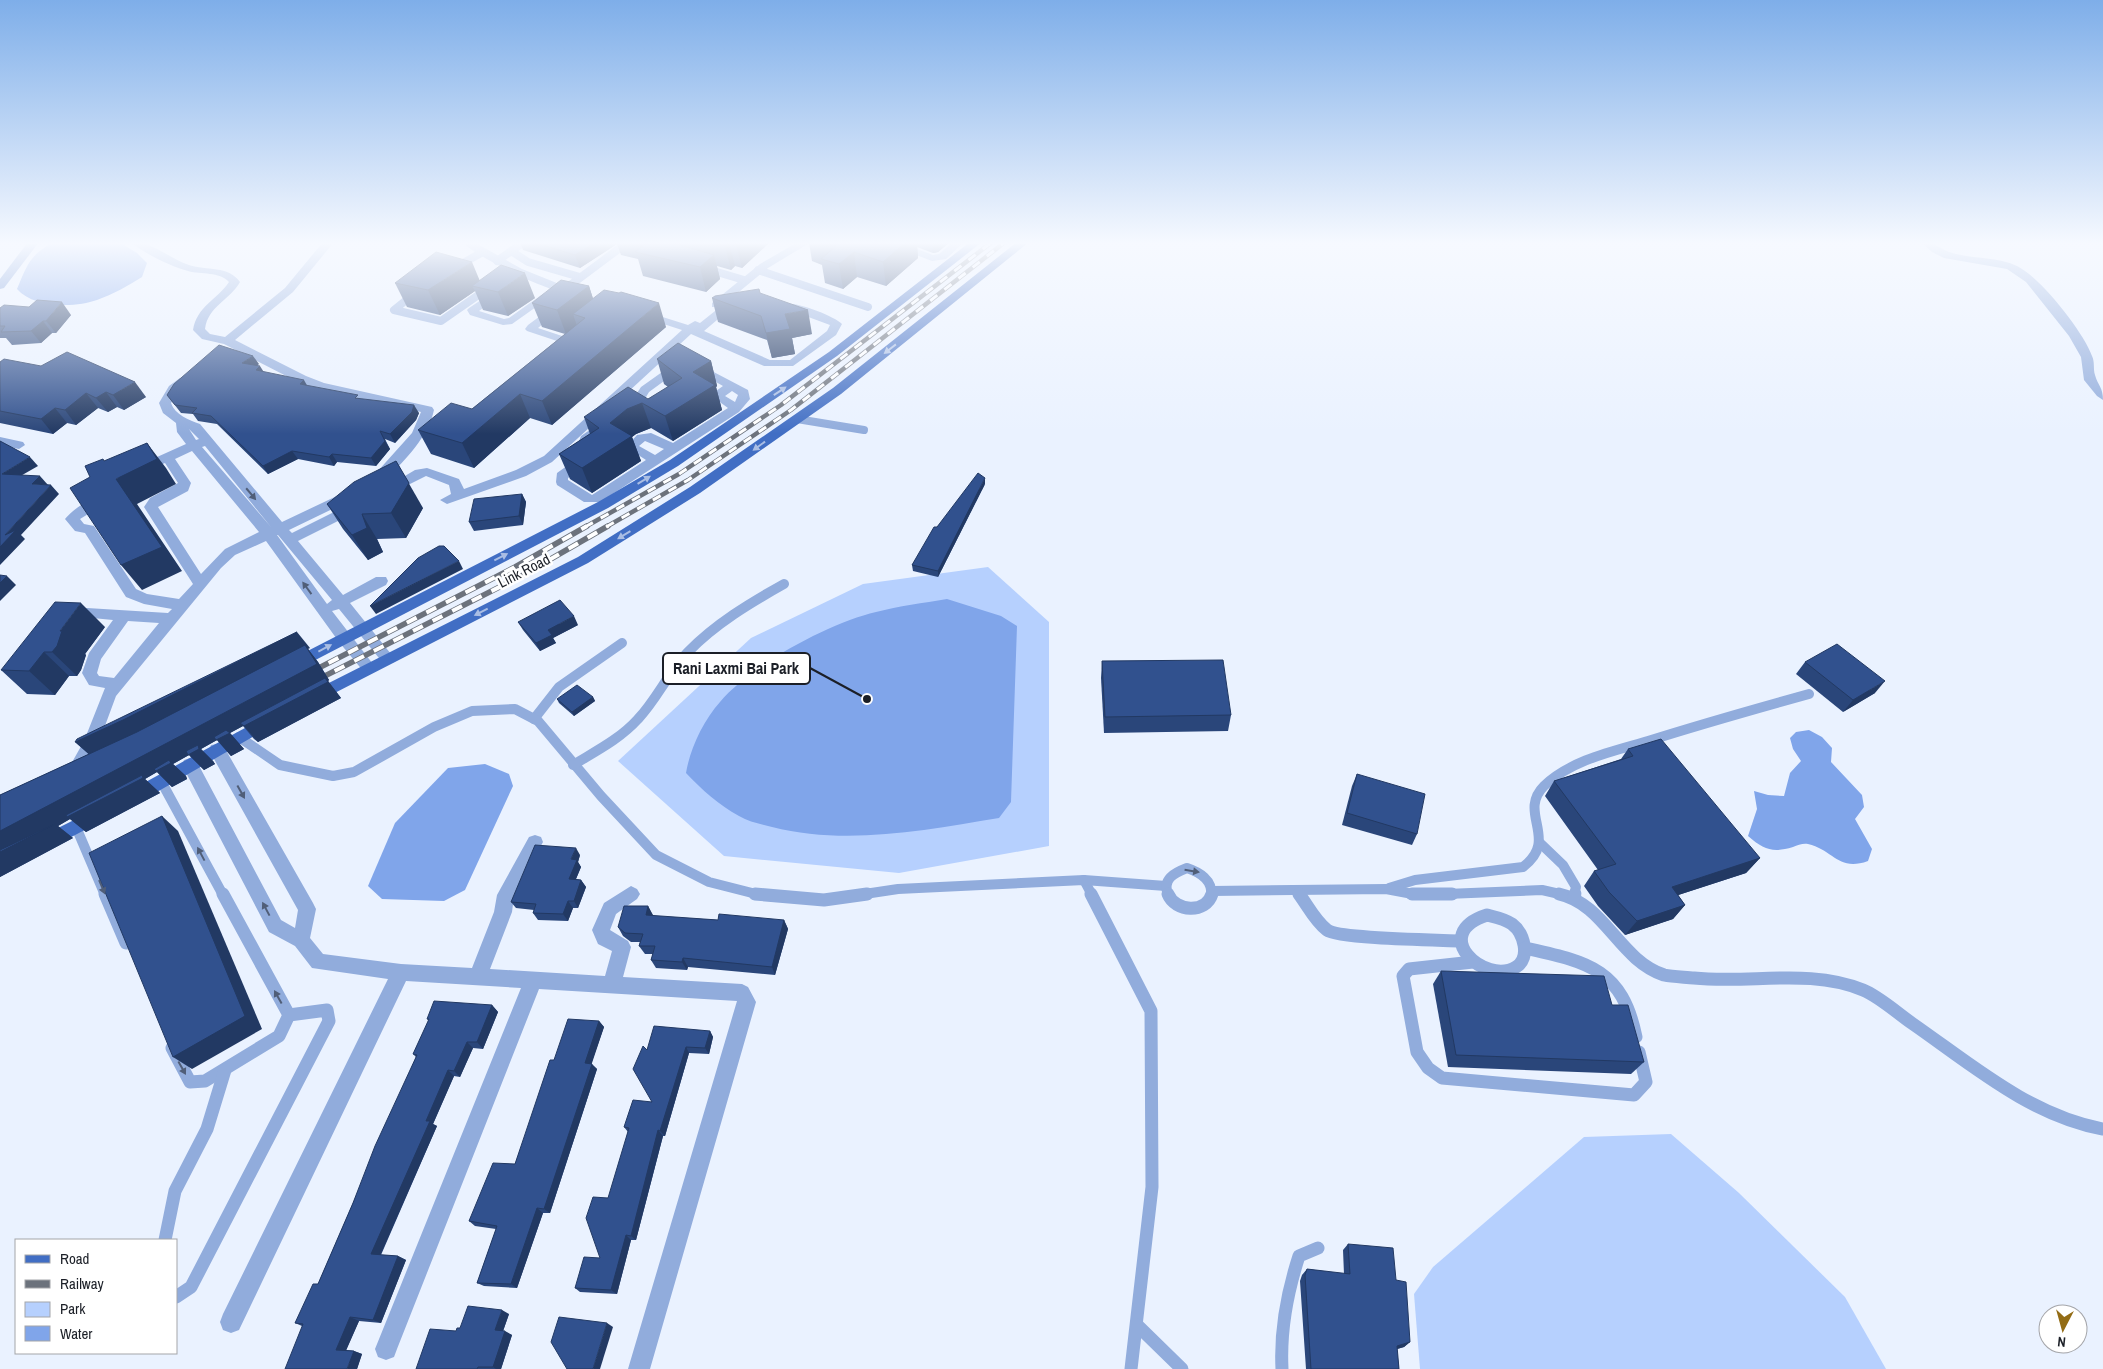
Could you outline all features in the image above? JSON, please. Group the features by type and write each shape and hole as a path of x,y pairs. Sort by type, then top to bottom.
{"main road":[{"name":"Link Road","path":"283,670 603,504 674,463 852,340 896,306"},
{"name":"Link Road","path":"302,704 583,560 695,490 837,391 944,306"},
{"path":"127,800 277,717"},
{"path":"68,778 97,765"},
{"path":"34,849 110,809"}],"street":[{"path":"210,306 204,311 199,321 199,330 206,337 227,342 302,379 322,386 428,410 424,425 394,464 368,493"},
{"path":"227,342 272,306"},
{"path":"478,306 473,310 474,313 503,322 512,321 529,306"},
{"path":"557,306 532,326 531,329 566,340 572,339 586,328"},
{"path":"68,778 91,742 110,693 182,605 230,552 280,535 368,493 420,473 427,472 454,482 458,489 452,498 538,466 692,331 718,306"},
{"path":"692,331 727,306"},
{"path":"790,306 836,324 832,333 793,363"},
{"path":"2052,306 2082,346 2089,363 2088,373 2091,381 2103,396"},
{"path":"634,311 692,331 768,364 793,363 809,370"},
{"path":"832,333 852,340"},
{"path":"687,361 744,393 744,399 736,408 595,499 589,499 562,482 562,476 592,454 584,444 585,439 636,404 649,387 682,362 687,361"},
{"path":"186,377 173,389 165,402 167,410 182,422 183,432 201,443 231,480 388,659"},
{"path":"632,383 666,393"},
{"path":"636,404 648,411"},
{"path":"655,460 632,447 633,444 645,435 650,435 673,449"},
{"path":"0,441 19,446"},
{"path":"124,476 201,443"},
{"path":"168,457 185,483 183,488 155,501 152,508 200,584"},
{"path":"98,487 95,490 100,500 76,514 72,519 80,528 89,529 131,593 144,599 182,605"},
{"path":"280,535 324,611 369,668"},
{"path":"324,611 381,581"},
{"path":"87,613 171,619"},
{"path":"117,684 94,681 89,673 94,657 124,616"},
{"path":"217,750 307,909 301,940"},
{"path":"190,765 275,926 301,940 318,962 401,972 742,993 747,1002 639,1369"},
{"path":"478,976 503,912 506,895 535,842"},
{"path":"612,985 622,947 604,938 601,930 610,909 631,894"},
{"path":"231,1322 401,972"},
{"path":"386,1349 533,980"}],"lane":[{"path":"399,306 394,310 441,320 465,306"},
{"path":"797,419 864,430"},
{"path":"573,765 632,727 645,713 660,687 679,662 736,611 784,584"},
{"path":"534,719 559,687 622,643"},
{"path":"1386,888 1415,880 1523,867 1534,861 1539,852 1540,843 1533,808 1535,795 1545,785 1588,760 1732,714 1809,694"},
{"path":"239,737 280,765 333,776 354,772 434,727 472,711 515,709 534,719 573,765 656,855 709,882 760,894 824,900 898,889 1084,880 1166,886"},
{"path":"161,782 179,824 289,1015"},
{"path":"76,826 98,865 133,958"},
{"path":"1540,843 1567,872 1576,887 1574,897"},
{"path":"1188,868 1200,872 1209,880 1212,891 1208,902 1197,908 1184,908 1174,903 1168,895 1166,886 1169,877 1177,870 1188,868"},
{"path":"1084,880 1151,1011 1152,1187 1131,1369"},
{"path":"1212,891 1386,888 1419,895 1542,890 1574,897 1600,919 1639,963 1665,975 1715,980 1809,978 1838,981 1864,991 2004,1087 2041,1109 2075,1124 2103,1129"},
{"path":"1297,890 1318,922 1329,932 1356,936 1461,940"},
{"path":"1487,915 1501,918 1512,925 1521,936 1525,948 1524,959 1517,968 1504,972 1488,970 1473,962 1463,950 1461,940 1460,936 1464,924 1475,916 1487,915"},
{"path":"1473,962 1409,969 1404,976 1417,1052 1428,1068 1442,1078 1634,1095 1646,1082 1629,1008 1617,987 1600,970 1574,960 1525,948"},
{"path":"178,1296 191,1286 328,1021 327,1010 289,1015"},
{"path":"168,1040 190,1082 205,1081 279,1036 289,1015"},
{"path":"165,1239 175,1191 207,1129 225,1070"},
{"path":"1282,1369 1281,1328 1290,1282 1300,1256 1318,1248"},
{"path":"1137,1325 1182,1369"}],"green space":[{"path":"988,567 1049,622 1049,846 899,873 724,856 618,761 751,638 863,584"},
{"path":"1671,1134 1739,1193 1845,1297 1886,1369 1420,1369 1414,1294 1433,1267 1584,1137"}],"water":[{"path":"947,599 1001,616 1017,626 1011,802 999,818 886,834 857,836 800,833 755,823 743,818 718,802 686,773 698,736 720,702 751,674 771,660 814,636 857,618 893,608"},
{"path":"1809,730 1822,737 1832,748 1831,762 1862,795 1864,807 1855,819 1872,849 1868,861 1850,864 1836,859 1817,847 1806,844 1780,850 1769,849 1748,836 1757,809 1754,791 1768,795 1784,796 1790,773 1801,761 1793,749 1790,738 1796,732"},
{"path":"485,764 509,774 513,786 465,890 444,901 382,899 368,886 395,823 448,768"}],"building":[{"path":"3,306 59,306 46,321 43,321 31,331 1,332 5,326 0,326 0,308"},
{"path":"542,306 562,306 557,310"},
{"path":"583,306 656,306 542,401 520,394 462,443 418,430 451,403 472,409 585,318 573,314"},
{"path":"733,306 796,306 808,310 785,314 790,329 766,333 761,316"},
{"path":"678,343 711,361 693,372 715,385 665,416 642,403 627,409 610,423 632,436 582,468 559,454 599,428 584,417 628,387 648,399 682,378 657,359"},
{"path":"219,345 253,356 242,363 260,366 256,370 304,380 300,384 358,395 355,398 414,405 412,412 390,434 380,431 385,441 371,458 332,454 329,457 292,451 263,466 211,416 192,413 197,408 175,405 167,395 174,384"},
{"path":"67,352 135,382 113,395 106,392 96,398 86,393 65,410 55,408 41,419 0,411 0,362 4,359 41,366"},
{"path":"0,441 30,457 2,474 40,476 32,484 51,485 5,535 16,530 0,547"},
{"path":"147,443 157,459 116,479 162,547 121,565 70,488 90,477 85,466 103,459 104,461"},
{"path":"396,461 409,483 391,513 362,514 367,528 352,535 327,504 354,482"},
{"path":"978,473 985,478 938,571 912,565 934,527 937,527"},
{"path":"522,494 519,516 469,522 474,499"},
{"path":"439,546 444,546 459,561 370,606 418,558"},
{"path":"0,575 7,576 0,583"},
{"path":"560,600 574,616 548,630 552,635 536,643 518,622"},
{"path":"55,602 81,603 60,631 62,631 57,646 52,652 44,652 29,671 1,670"},
{"path":"297,632 123,720 75,742 77,739"},
{"path":"1837,644 1885,681 1853,700 1805,662"},
{"path":"305,645 317,664 0,831 0,795 137,732"},
{"path":"1223,660 1231,715 1105,717 1102,661"},
{"path":"325,678 328,682 244,726 240,723"},
{"path":"577,685 593,697 572,712 557,699"},
{"path":"226,730 230,733 216,740 214,737"},
{"path":"1661,739 1760,858 1672,887 1685,905 1637,921 1609,892 1594,871 1616,864 1554,781 1633,756 1628,749"},
{"path":"198,745 199,749 188,755 186,751"},
{"path":"169,760 171,763 156,771 154,769"},
{"path":"1357,774 1425,794 1417,834 1347,813"},
{"path":"142,775 143,778 67,817 66,815"},
{"path":"162,816 245,1016 173,1057 89,853"},
{"path":"55,824 0,852 0,850"},
{"path":"535,845 576,848 571,859 577,860 569,879 581,880 574,901 568,901 563,914 533,913 536,904 511,902"},
{"path":"624,906 648,906 646,915 718,920 719,914 784,920 772,967 683,958 682,962 651,960 655,946 639,946 643,934 625,933 618,927"},
{"path":"1441,971 1604,976 1612,1005 1628,1005 1644,1062 1456,1055"},
{"path":"434,1001 492,1005 477,1042 467,1042 454,1071 448,1070 426,1121 430,1121 371,1254 398,1256 373,1320 350,1317 336,1350 354,1351 347,1369 285,1369 303,1324 295,1323 313,1284 318,1284 375,1146 417,1055 413,1054 429,1019 427,1019"},
{"path":"568,1019 599,1021 585,1063 592,1064 544,1209 537,1208 511,1284 477,1283 497,1226 469,1221 493,1163 515,1164 550,1060 554,1060"},
{"path":"654,1026 710,1031 705,1048 686,1047 660,1131 658,1130 631,1236 626,1235 611,1290 575,1288 584,1257 600,1258 586,1218 593,1197 608,1198 629,1128 624,1127 633,1100 652,1102 633,1069 643,1046 647,1050"},
{"path":"1348,1244 1393,1248 1396,1280 1406,1282 1410,1342 1397,1346 1399,1369 1311,1369 1305,1275 1307,1269 1350,1274"},
{"path":"468,1306 502,1310 495,1330 505,1331 493,1367 478,1367 477,1369 416,1369 430,1329 456,1331 457,1328 460,1328"},
{"path":"559,1317 607,1323 593,1369 567,1369 551,1342"}],"railway":[{"path":"585,527 679,474 781,405 909,306"},
{"path":"606,527 688,480 791,410 924,306"},
{"path":"309,673 515,567 587,526"},
{"path":"315,681 523,575 608,526"}],"place":[{"name":"Rani Laxmi Bai Park","path":"867,699"}]}
